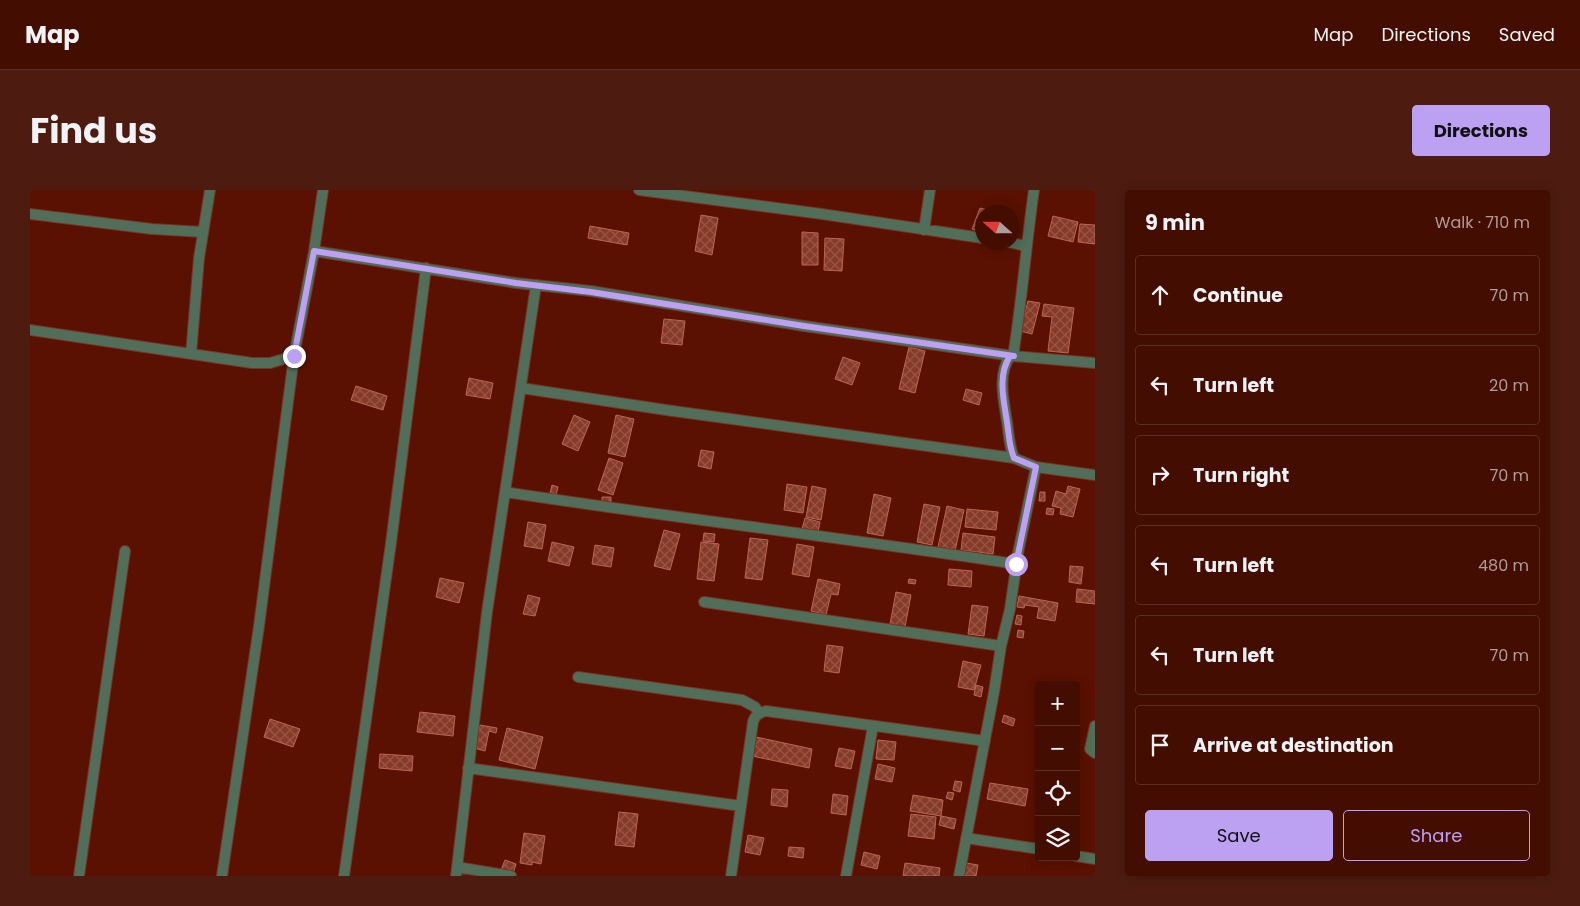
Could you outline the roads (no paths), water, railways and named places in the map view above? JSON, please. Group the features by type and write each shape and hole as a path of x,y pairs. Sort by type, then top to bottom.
{"street":[{"path":"191,354 199,258 210,190"},
{"path":"222,876 259,626 294,356 314,251 323,190"},
{"path":"639,190 822,214 975,237"},
{"path":"924,230 930,190"},
{"path":"1014,356 1034,190"},
{"path":"30,214 152,229 203,232"},
{"path":"1020,245 1026,246"},
{"path":"314,251 804,326 1014,356 1095,363"},
{"path":"344,876 391,543 426,268"},
{"path":"511,876 457,872 488,612 536,286"},
{"path":"30,330 252,363 270,363 294,356"},
{"path":"1014,356 1010,356 1006,361 1002,395 1010,447 1014,458"},
{"path":"521,388 1014,458 1036,467 1095,475"},
{"path":"959,876 1001,646 1010,609 1016,564 1036,467"},
{"path":"506,492 1016,564"},
{"path":"79,876 126,551"},
{"path":"704,602 1001,646"},
{"path":"578,677 742,700 755,707 759,713"},
{"path":"731,876 753,722 755,716 759,713 766,711 985,741"},
{"path":"846,876 873,726"},
{"path":"1095,726 1090,749 1095,753"},
{"path":"468,768 741,806"},
{"path":"966,838 1035,848"},
{"path":"1080,857 1095,859"}]}
